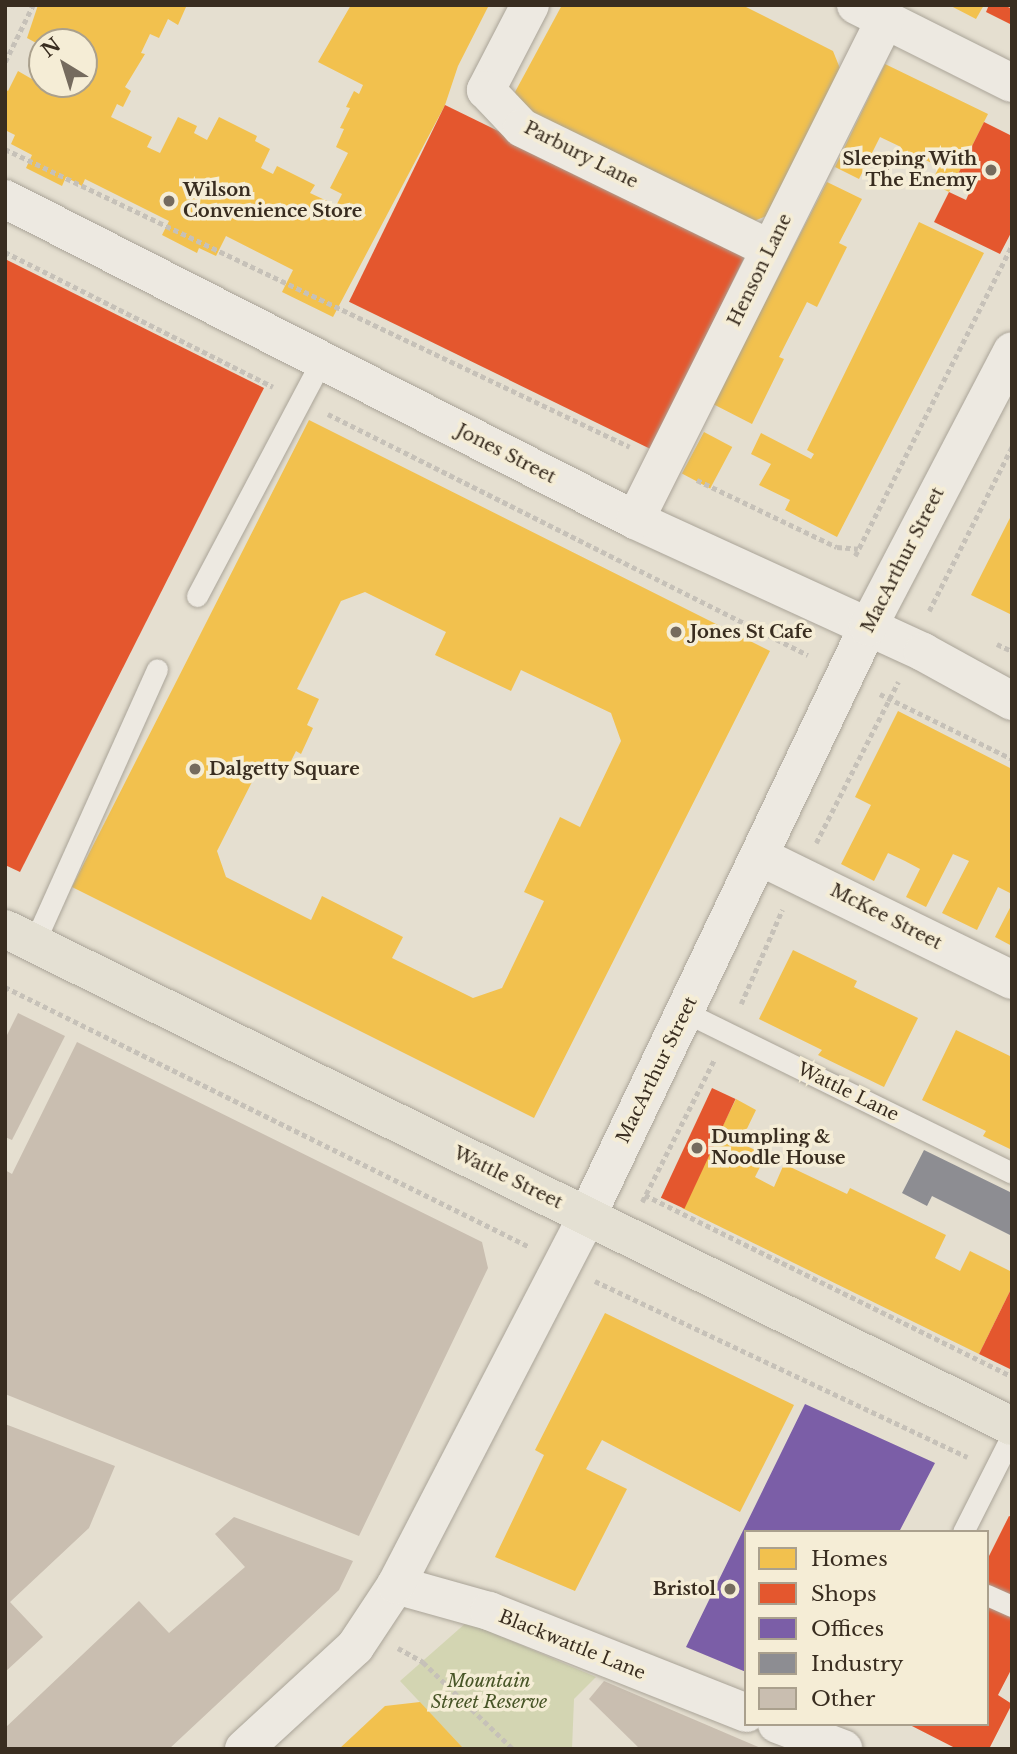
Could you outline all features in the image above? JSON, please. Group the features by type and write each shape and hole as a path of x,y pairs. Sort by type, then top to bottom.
{"main road":[{"name":"Wattle Street","path":"20,936 1012,1426"}],"street":[{"name":"Parbury Lane","path":"530,5 486,90 522,128 770,249"},
{"name":"Henson Lane","path":"635,520 770,249 870,12"},
{"path":"870,12 1012,83"},
{"name":"Jones Street","path":"5,199 635,520 868,627 1012,701"},
{"name":"MacArthur Street","path":"244,1749 355,1647 396,1585 587,1216 868,627 1012,351"},
{"name":"McKee Street","path":"759,856 1012,980"},
{"name":"Blackwattle Lane","path":"396,1585 489,1611 744,1712"},
{"path":"782,1726 843,1749"}],"lane":[{"path":"197,596 322,360"},
{"path":"20,936 157,669"},
{"name":"Wattle Lane","path":"685,1012 1012,1173"},
{"path":"964,1530 1012,1435"},
{"path":"989,1596 1012,1606"}],"path":[{"path":"5,62 33,5"},
{"path":"5,149 837,547 859,549"},
{"path":"855,556 1012,245"},
{"path":"5,251 808,655"},
{"path":"925,619 1012,447"},
{"path":"810,855 899,679"},
{"path":"878,693 1012,759"},
{"path":"736,1014 785,904"},
{"path":"5,987 522,1244"},
{"path":"642,1202 718,1053"},
{"path":"645,1195 1012,1376"},
{"path":"599,1283 994,1470"},
{"path":"397,1647 423,1662 513,1749"}],"green space":[{"name":"Mountain Street Reserve","path":"467,1622 596,1677 574,1699 572,1749 464,1749 400,1681"}],"building: Homes":[{"path":"38,5 186,7 178,25 168,19 159,38 150,34 141,53 145,54 125,87 131,91 123,107 117,104 111,117 152,137 147,147 160,153 178,117 197,126 194,133 207,140 219,117 257,136 255,141 270,149 261,168 273,174 277,166 315,185 310,193 327,201 321,213 330,218 342,194 330,188 348,153 336,147 344,129 340,128 350,108 346,107 354,91 359,94 363,85 318,62 351,5 489,5 458,66 445,105 333,317 282,292 293,270 226,236 216,256 199,248 197,253 162,235 169,221 85,179 82,186 66,177 62,186 26,168 32,155 11,144 15,135 5,130 5,89 8,91 18,71 28,77 28,98 98,98 98,28 30,28"},
{"path":"562,5 742,5 833,51 841,71 769,215 749,223 521,110 515,92"},
{"path":"949,5 984,5 976,19"},
{"path":"885,64 988,114 949,192 931,183 939,167 920,157 914,168 895,159 901,147 880,137 859,179 835,167"},
{"path":"827,182 862,199 839,243 847,247 817,307 807,302 779,357 784,359 752,424 713,404"},
{"path":"919,222 984,253 837,537 785,510 790,500 759,485 771,464 751,454 761,433 811,459 814,454 807,450"},
{"name":"Dalgetty Square","path":"309,420 770,651 534,1118 72,887","holes":["365,592 446,632 435,655 511,691 521,670 611,713 621,741 580,827 560,817 524,892 544,901 502,988 473,998 392,958 403,937 322,896 311,920 226,877 217,851 261,764 284,775 296,751 301,754 313,728 307,725 319,699 297,689 341,601"]},
{"path":"704,432 732,447 710,489 682,473"},
{"path":"1012,514 1012,615 971,595"},
{"path":"898,711 1012,769 1012,894 998,887 977,930 942,913 969,861 953,854 926,907 906,897 920,869 905,861 888,853 874,881 841,864 871,805 855,797"},
{"path":"1012,904 1012,946 995,937"},
{"path":"793,950 857,981 854,987 918,1018 884,1087 818,1055 822,1050 759,1019"},
{"path":"956,1030 1012,1057 1012,1150 983,1136 986,1131 922,1100"},
{"path":"736,1099 756,1110 740,1143 766,1155 755,1177 774,1187 784,1164 847,1194 850,1188 946,1235 935,1258 960,1271 970,1251 1012,1272 1012,1287 979,1354 682,1208"},
{"path":"605,1313 794,1405 740,1512 602,1440 586,1469 627,1489 575,1591 495,1557 544,1455 535,1450"},
{"path":"420,1702 464,1749 339,1749 385,1706"}],"building: Shops":[{"path":"989,5 1004,5 1012,9 1012,25 986,12"},
{"path":"445,105 747,252 651,449 349,302"},
{"path":"984,122 1012,136 1012,231 1000,254 934,222 949,192 966,200 973,184 957,176"},
{"path":"5,259 264,388 20,872 5,865"},
{"name":"Dumpling & Noodle House","path":"712,1088 736,1099 684,1209 661,1198"},
{"path":"1012,1287 1012,1370 979,1354"},
{"path":"1009,1516 1012,1517 1012,1668 998,1695 1012,1704 989,1749 957,1749 912,1726 989,1726 989,1556"}],"building: Offices":[{"name":"Bristol","path":"805,1404 935,1463 900,1530 744,1530 744,1671 686,1647"}],"building: Industry":[{"path":"924,1150 1012,1193 1012,1236 932,1196 927,1206 902,1193"}],"building: Other":[{"path":"18,1013 65,1036 12,1140 5,1137 5,1039"},
{"path":"77,1042 482,1242 488,1268 359,1536 5,1394 5,1170 12,1174"},
{"path":"5,1424 115,1466 89,1528 10,1602 43,1637 5,1672"},
{"path":"234,1517 353,1561 339,1590 169,1749 5,1749 5,1728 139,1601 169,1633 245,1567 215,1534"},
{"path":"604,1681 763,1749 640,1749 589,1699"}],"place":[{"name":"Sleeping With The Enemy","path":"991,170"},
{"name":"Wilson Convenience Store","path":"169,201"},
{"name":"Jones St Cafe","path":"676,632"},
{"name":"Dalgetty Square","path":"195,769"},
{"name":"Dumpling & Noodle House","path":"697,1148"},
{"name":"Bristol","path":"730,1589"}]}
